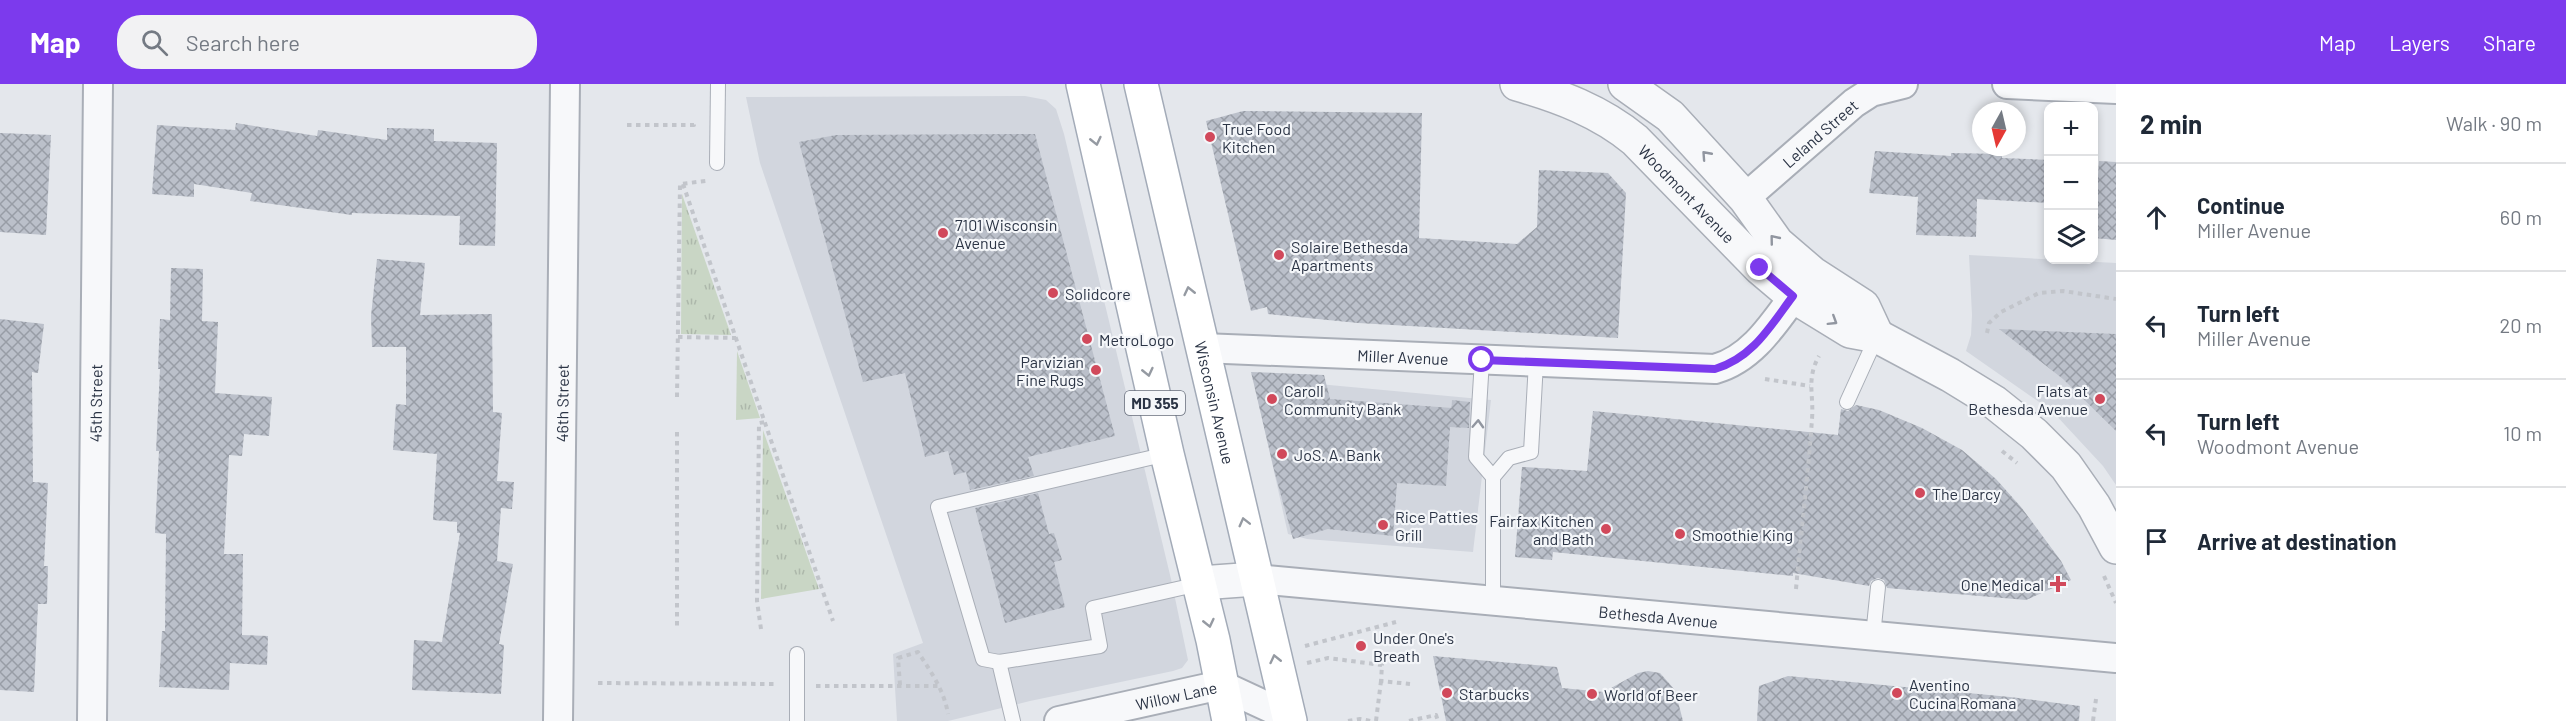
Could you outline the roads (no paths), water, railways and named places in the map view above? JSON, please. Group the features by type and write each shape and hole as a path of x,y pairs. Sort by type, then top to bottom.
{"main road":[{"name":"MD 355","path":"1083,84 1167,454 1200,583 1229,721"},
{"name":"Wisconsin Avenue","path":"1141,84 1289,718"}],"street":[{"name":"45th Street","path":"92,721 98,84"},
{"name":"46th Street","path":"558,721 565,84"},
{"name":"Woodmont Avenue","path":"1516,84 1558,95 1620,127 1760,268 1863,306 1877,336"},
{"name":"Woodmont Avenue","path":"1625,84 1645,96 1670,116 1745,198 1777,243 1802,284"},
{"name":"Leland Street","path":"1745,198 1854,103 1868,88 1903,84"},
{"path":"2007,84 2116,89"},
{"name":"Miller Avenue","path":"1202,348 1715,369 1731,365 1748,353 1802,284"},
{"path":"1877,336 1994,402 2034,434 2066,466 2094,506 2109,561"},
{"name":"Bethesda Avenue","path":"1200,583 1256,579 2116,658"},
{"name":"Willow Lane","path":"1059,721 1221,685 1289,718"}],"lane":[{"path":"717,163 718,84"},
{"path":"1847,402 1877,336"},
{"path":"1482,360 1476,457 1493,477"},
{"path":"1493,601 1493,477 1509,458 1531,452 1536,362"},
{"path":"1167,454 938,507 983,659 999,662 1100,646 1093,608 1200,583"},
{"path":"1873,636 1878,587"},
{"path":"797,654 797,721"},
{"path":"999,662 1013,721"}],"place":[{"name":"True Food Kitchen","path":"1210,137"},
{"name":"7101 Wisconsin Avenue","path":"943,233"},
{"name":"Solaire Bethesda Apartments","path":"1279,255"},
{"name":"Solidcore","path":"1053,293"},
{"name":"MetroLogo","path":"1087,339"},
{"name":"Parvizian Fine Rugs","path":"1096,370"},
{"name":"Caroll Community Bank","path":"1272,399"},
{"name":"Flats at Bethesda Avenue","path":"2100,399"},
{"name":"JoS. A. Bank","path":"1282,454"},
{"name":"The Darcy","path":"1920,493"},
{"name":"Rice Patties Grill","path":"1383,525"},
{"name":"Fairfax Kitchen and Bath","path":"1606,529"},
{"name":"Smoothie King","path":"1680,534"},
{"name":"One Medical","path":"2058,584"},
{"name":"Under One's Breath","path":"1361,646"},
{"name":"Starbucks","path":"1447,693"},
{"name":"Aventino Cucina Romana","path":"1897,693"},
{"name":"World of Beer","path":"1592,694"}]}
